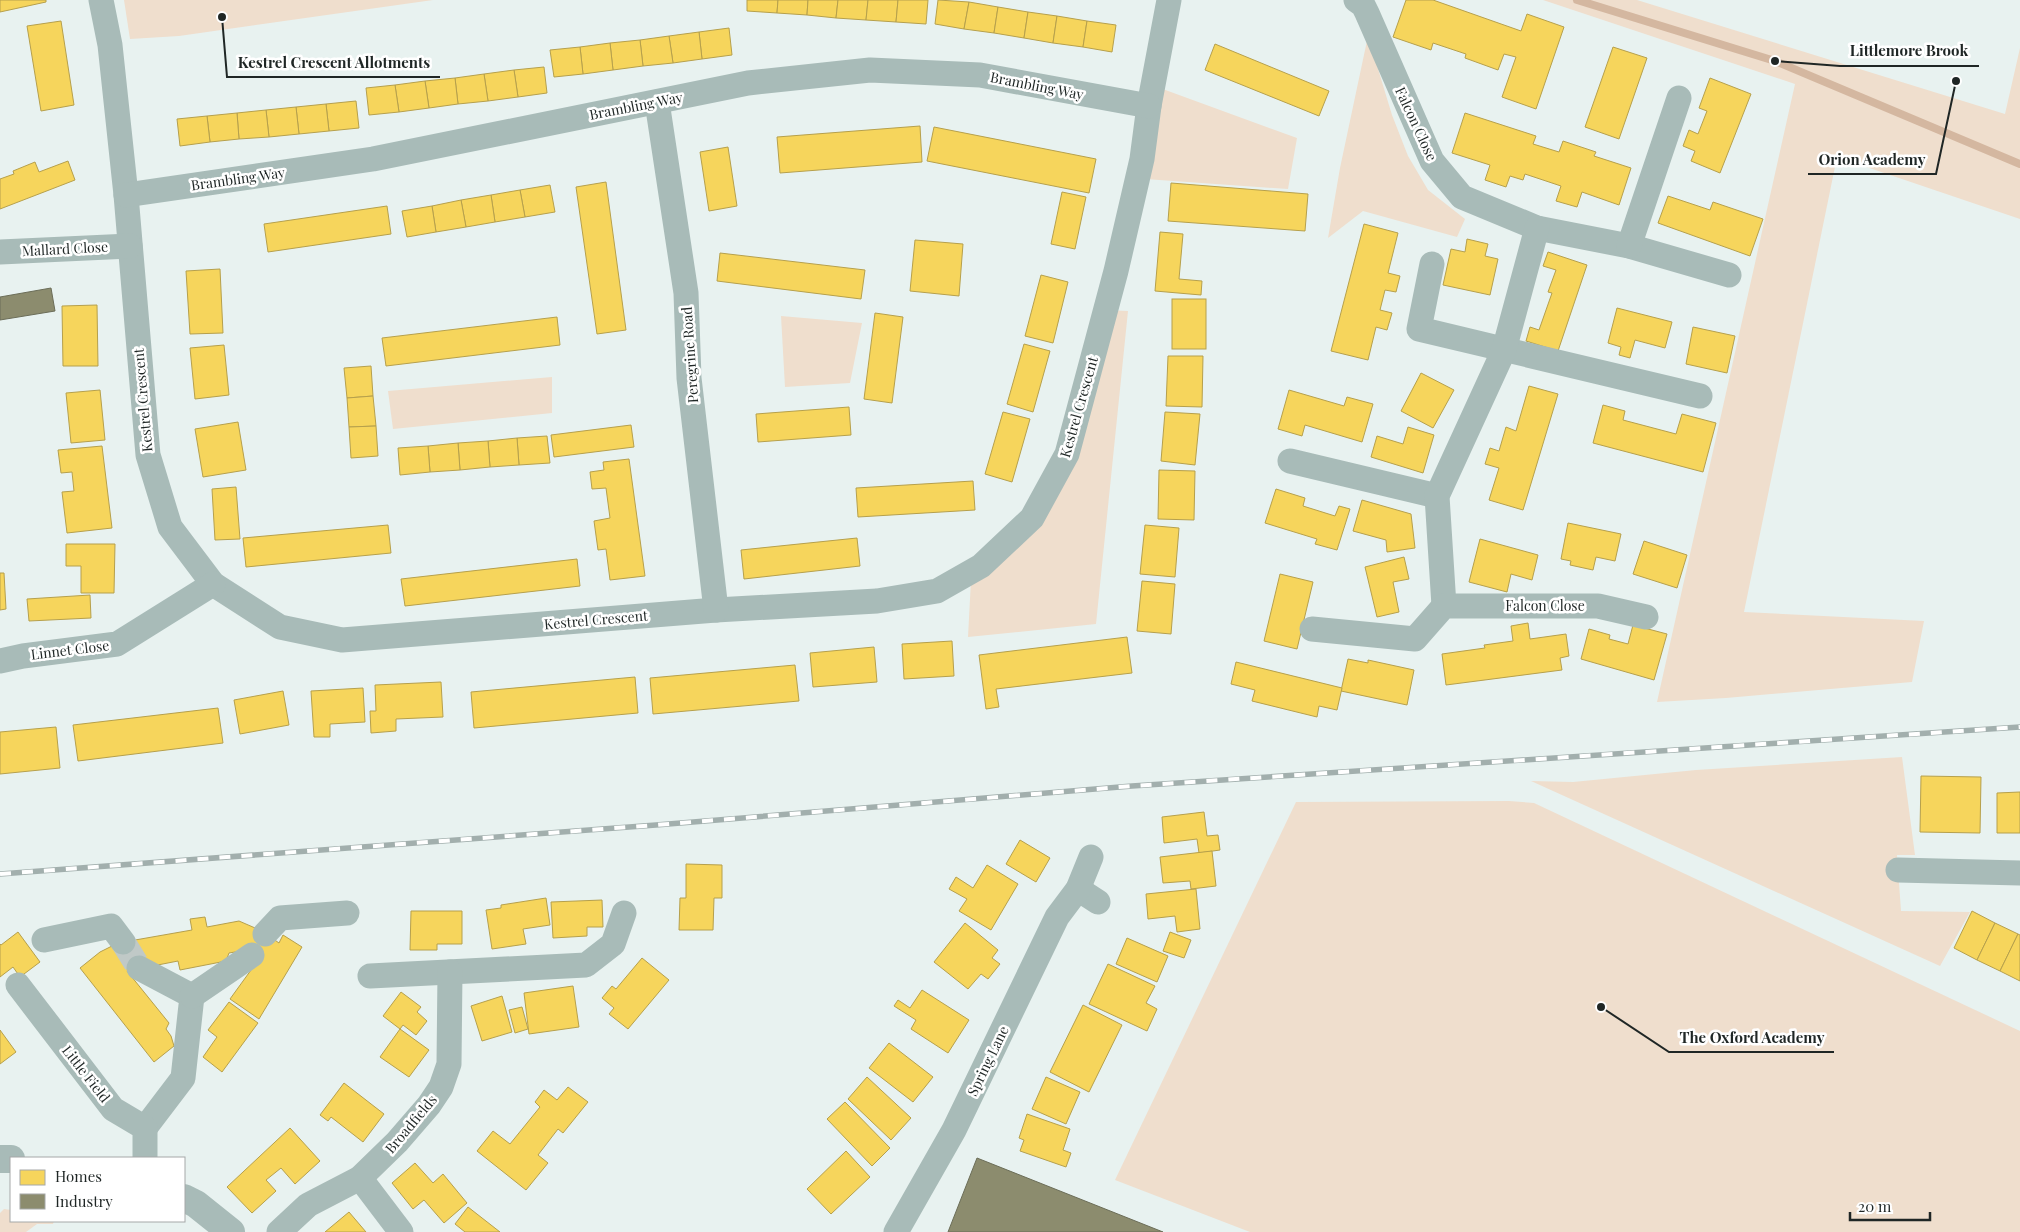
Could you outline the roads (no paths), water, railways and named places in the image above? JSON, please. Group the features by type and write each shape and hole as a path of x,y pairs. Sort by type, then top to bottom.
{"street":[{"name":"Kestrel Crescent","path":"101,0 110,45 126,195 148,455 170,527 213,584 280,627 342,640 716,610 877,601 937,591 981,566 1032,518 1067,454 1118,262 1142,160 1149,106 1169,0"},
{"name":"Falcon Close","path":"1356,0 1363,5 1432,161 1462,197 1537,228 1629,246 1729,275"},
{"name":"Brambling Way","path":"126,195 373,159 748,83 870,70 980,75 1149,106"},
{"path":"1629,246 1679,98"},
{"name":"Peregrine Road","path":"657,102 686,293 689,378 716,610"},
{"path":"1312,629 1415,639 1444,606 1437,496 1504,350 1537,228"},
{"name":"Mallard Close","path":"0,252 130,246"},
{"path":"1432,264 1419,329 1700,396"},
{"path":"1290,460 1437,496"},
{"name":"Linnet Close","path":"0,661 23,656 117,644 213,584"},
{"name":"Falcon Close","path":"1444,606 1598,606 1646,617"},
{"name":"Spring Lane","path":"896,1232 954,1130 1057,917 1088,895 1091,857"},
{"path":"1898,870 2020,873"},
{"path":"1987,871 2020,887"},
{"path":"265,934 280,918 347,913"},
{"path":"370,976 586,966 613,944 624,913"},
{"path":"44,940 111,926 122,942"},
{"path":"145,1157 145,1128 183,1078 192,996 252,955"},
{"path":"139,968 192,996"},
{"name":"Broadfields","path":"279,1232 308,1204 360,1178 414,1124 441,1087 449,1064 450,972"},
{"name":"Little Field","path":"18,985 113,1109 145,1128"},
{"path":"360,1178 401,1232"},
{"path":"185,1198 196,1204 231,1232"}],"waterway":[{"path":"1577,0 1775,61 2020,164"}],"tunnel":[{"path":"123,942 139,968"}],"railway":[{"path":"0,874 656,825 1132,786 2020,727"}],"place":[{"name":"Kestrel Crescent Allotments","path":"222,17"},
{"name":"Littlemore Brook","path":"1775,61"},
{"name":"Orion Academy","path":"1956,81"},
{"name":"The Oxford Academy","path":"1601,1007"}]}
